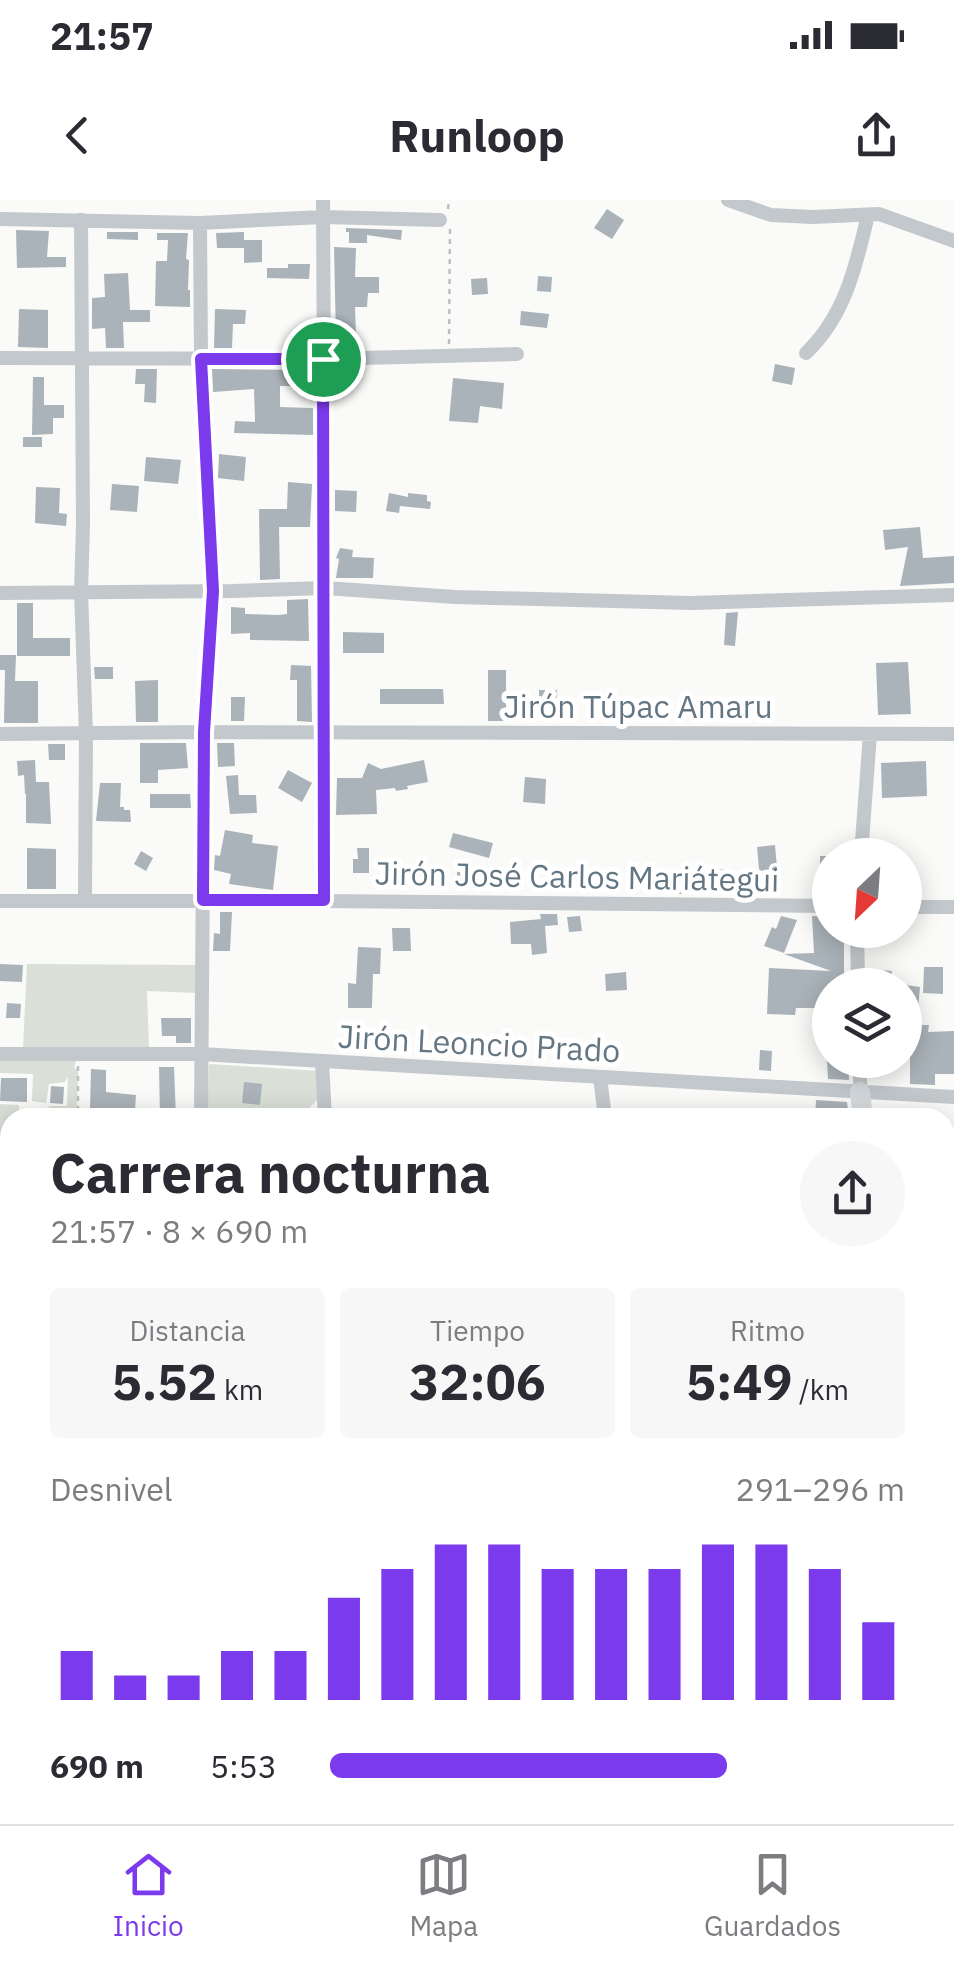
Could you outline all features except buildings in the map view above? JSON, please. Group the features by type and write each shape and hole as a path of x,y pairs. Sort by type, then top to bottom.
{"street":[{"path":"323,200 324,900"},
{"path":"728,200 771,214 879,214 954,240"},
{"path":"806,353 827,330 843,303 868,215"},
{"path":"0,218 200,223 323,217 440,220"},
{"path":"81,220 85,900"},
{"path":"200,223 201,359 213,591 204,732 200,1108"},
{"path":"0,358 323,359 517,354"},
{"path":"0,593 325,588 608,602 954,596"},
{"name":"Jirón Túpac Amaru","path":"0,734 954,734"},
{"path":"862,838 870,734"},
{"name":"Jirón José Carlos Mariátegui","path":"0,900 812,906"},
{"path":"922,906 954,907"},
{"name":"Jirón Leoncio Prado","path":"0,1054 201,1054 954,1097"},
{"path":"322,1061 324,1108"},
{"path":"600,1078 604,1108"},
{"path":"860,1078 862,1108"}],"path":[{"path":"448,200 448,212 440,220 450,225 449,356"},
{"path":"76,1054 78,1108"}],"shaded area":[{"path":"27,964 198,965 197,993 147,991 149,1048 23,1048"},
{"path":"0,1061 76,1061 77,1108 49,1108 67,1106 68,1076 65,1082 49,1084 46,1103 32,1101 33,1074 0,1073"},
{"path":"209,1064 319,1071 318,1099 310,1108 207,1108"},
{"path":"0,1104 19,1105 19,1108 0,1108"}],"route":[{"path":"201,359 323,359 324,900 203,900 204,732 213,591 201,359"}]}
